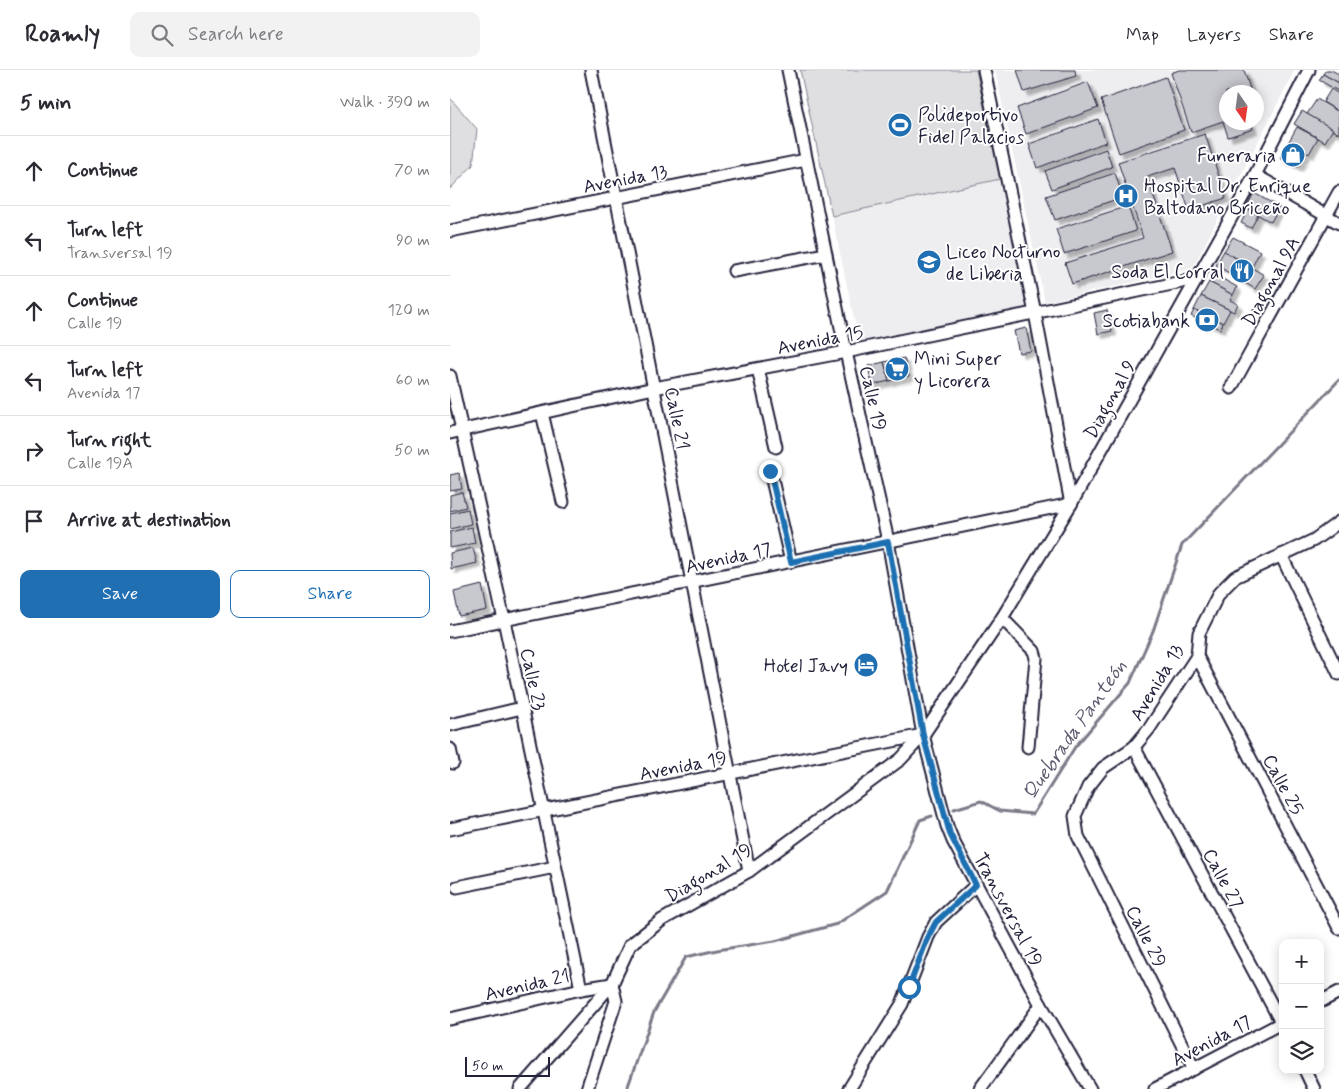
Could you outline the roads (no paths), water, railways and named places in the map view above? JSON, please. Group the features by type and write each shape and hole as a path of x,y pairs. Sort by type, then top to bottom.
{"street":[{"name":"Calle 21","path":"591,70 749,871"},
{"name":"Calle 19","path":"788,70 846,352 888,542 923,735"},
{"path":"984,70 1035,312 1071,504"},
{"name":"Diagonal 9","path":"923,735 1002,618 1071,504 1255,175 1309,70"},
{"name":"Avenida 13","path":"450,232 806,160"},
{"path":"1255,175 1339,222"},
{"name":"Diagonal 9A","path":"1231,388 1339,192"},
{"path":"734,271 826,254"},
{"name":"Avenida 15","path":"456,431 654,388 846,352 1196,279"},
{"path":"758,369 776,447"},
{"name":"Calle 23","path":"450,376 456,431 504,620 581,989"},
{"path":"542,413 563,502"},
{"path":"770,471 791,562"},
{"name":"Avenida 17","path":"450,631 1071,504"},
{"name":"Avenida 13","path":"1075,816 1088,787 1103,768 1134,747 1149,729 1197,656 1199,634 1219,593 1235,577 1314,540 1339,522"},
{"path":"1281,555 1339,674"},
{"path":"1002,618 1034,651 1036,658 1028,747"},
{"name":"Calle 25","path":"1197,656 1339,928"},
{"path":"450,725 522,708"},
{"name":"Avenida 19","path":"450,829 923,735"},
{"name":"Diagonal 19","path":"587,1089 616,1001 612,984 630,945 662,920 749,871 901,759 923,735"},
{"name":"Transversal 19","path":"923,735 950,834 1041,1005 1090,1089"},
{"name":"Calle 27","path":"1134,747 1279,1018"},
{"path":"450,749 454,763"},
{"name":"Calle 29","path":"1075,816 1078,836 1194,1069"},
{"path":"457,887 555,867"},
{"path":"849,1089 902,1004 928,937 936,922 976,885"},
{"path":"520,1089 612,984"},
{"name":"Avenida 21","path":"450,1020 581,989 612,984"},
{"path":"1324,1000 1339,992"},
{"path":"980,1089 1041,1005"},
{"name":"Avenida 17","path":"1155,1089 1279,1026"},
{"path":"1306,1074 1314,1089"}],"waterway":[{"name":"Quebrada Panteón","path":"954,809 981,801 1000,811 1033,814 1075,747 1130,683 1153,631 1182,545 1339,380"},
{"name":"Quebrada Panteón","path":"627,1089 654,1012 686,957 775,941 837,924 887,891 920,820 932,816"}],"place":[{"name":"Polideportivo Fidel Palacios","path":"900,125"},
{"name":"Funeraria","path":"1293,155"},
{"name":"Hospital Dr. Enrique Baltodano Briceño","path":"1126,196"},
{"name":"Liceo Nocturno de Liberia","path":"929,262"},
{"name":"Soda El Corral","path":"1242,271"},
{"name":"Scotiabank","path":"1207,320"},
{"name":"Mini Super y Licorera","path":"897,369"},
{"name":"Hotel Javy","path":"866,665"}]}
